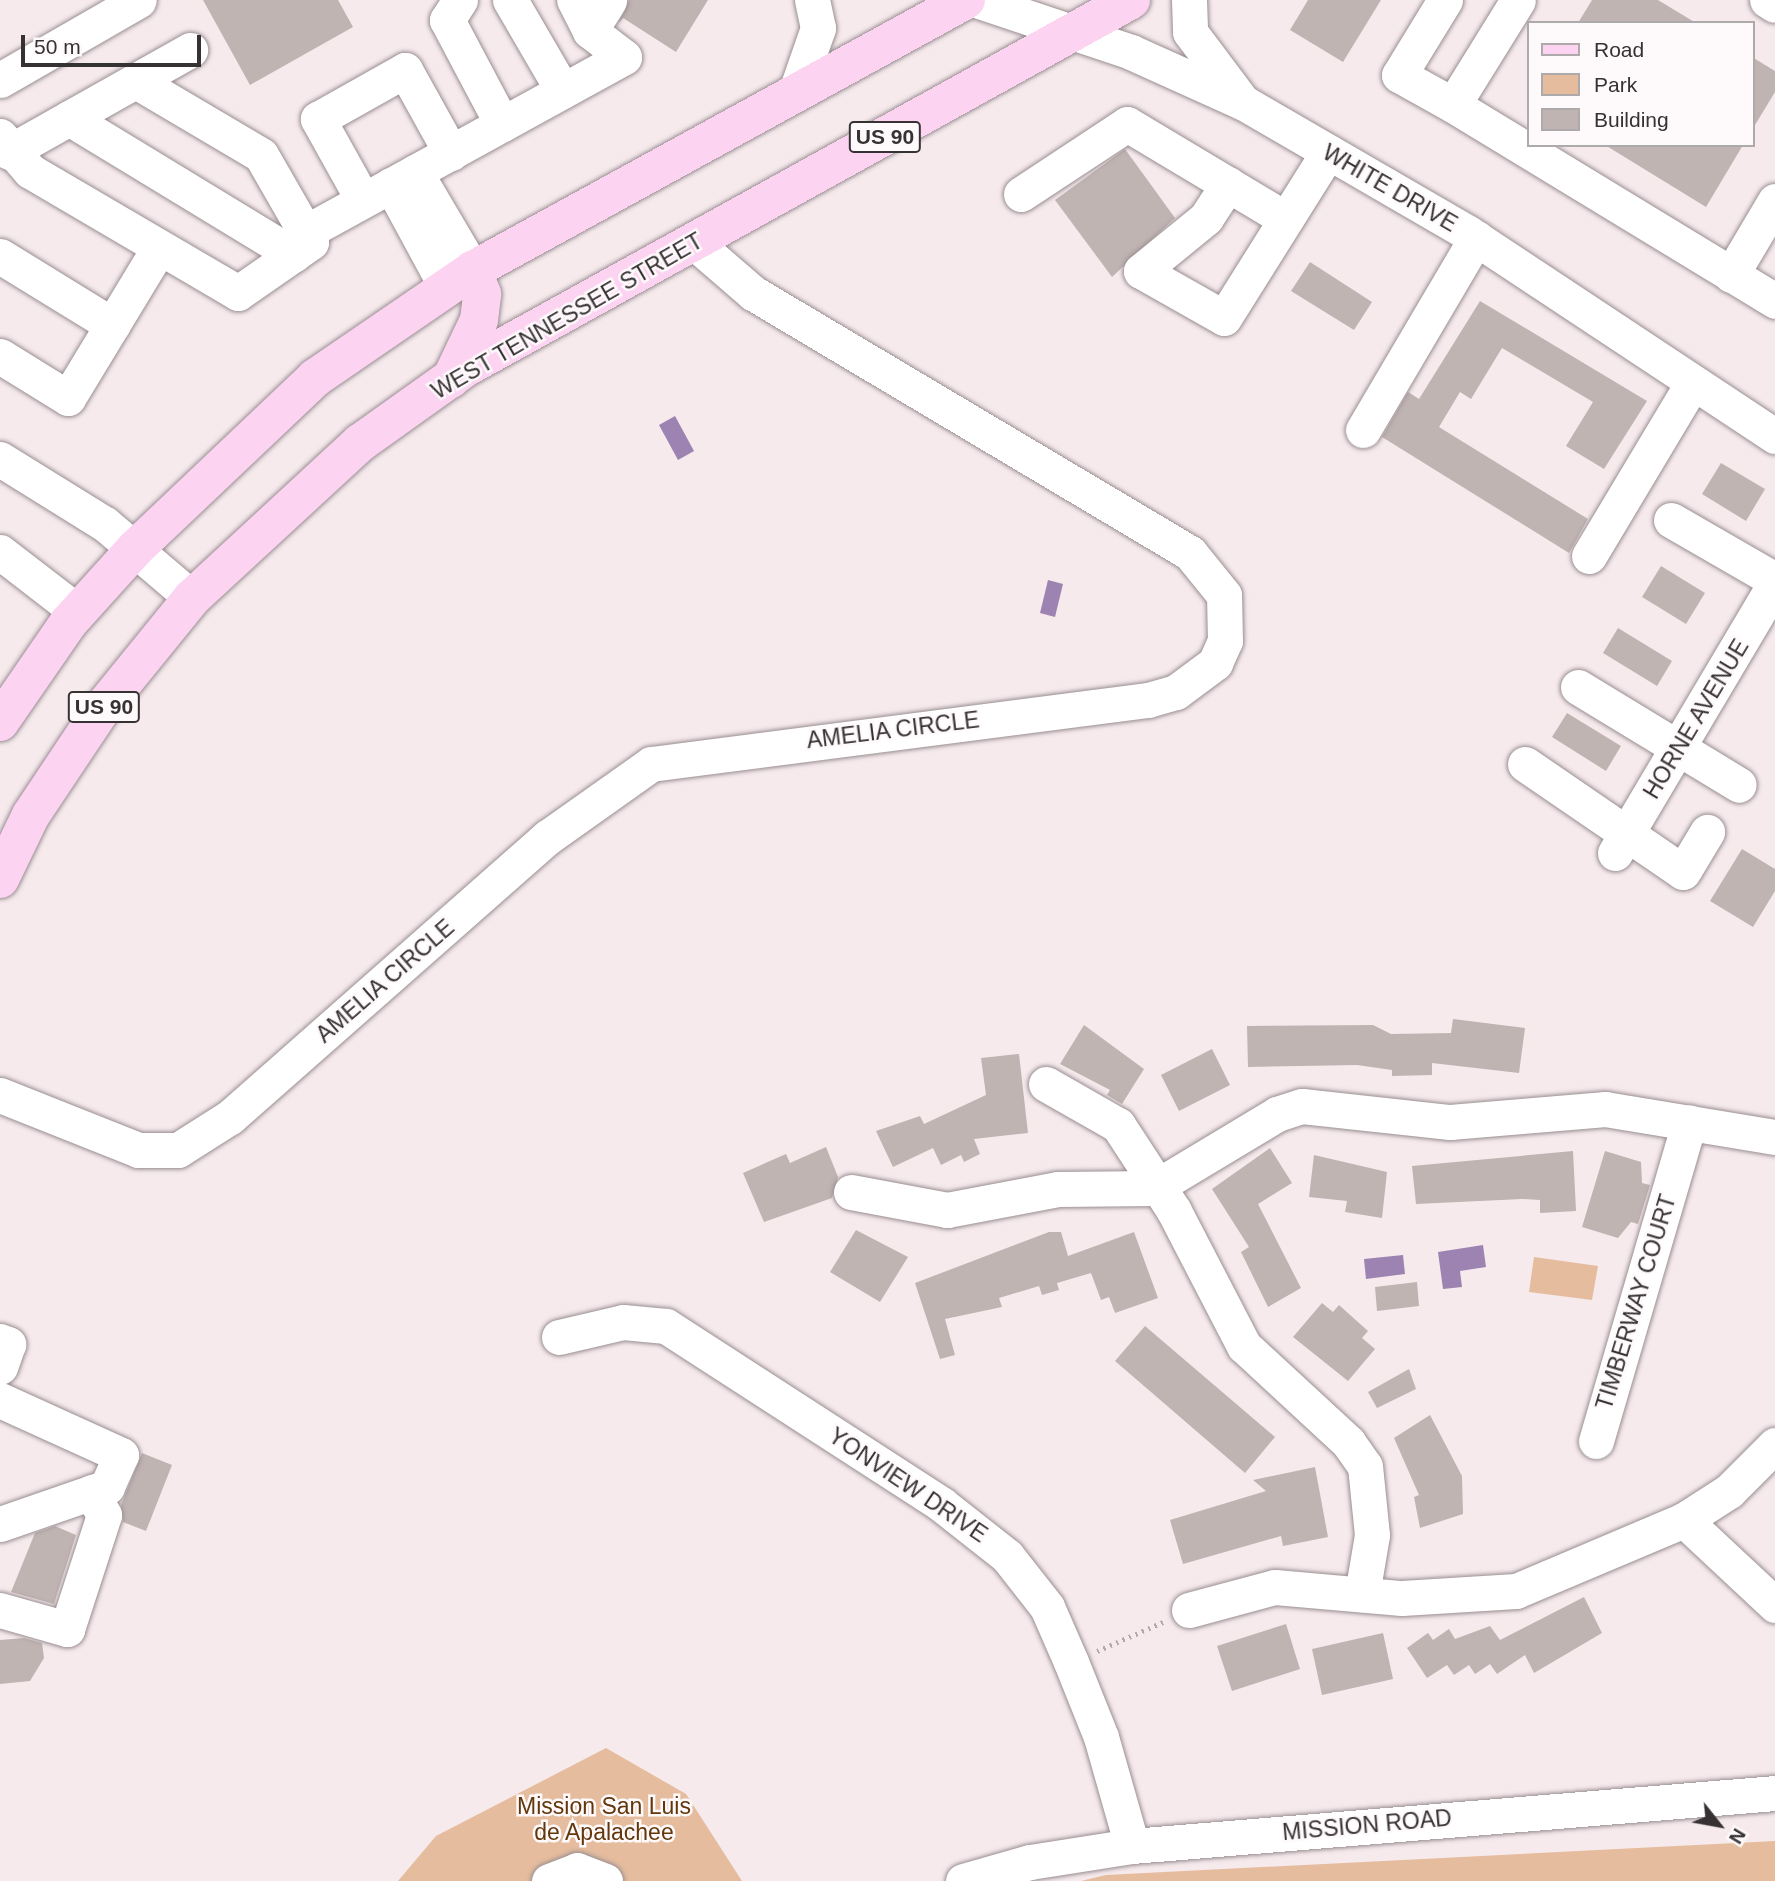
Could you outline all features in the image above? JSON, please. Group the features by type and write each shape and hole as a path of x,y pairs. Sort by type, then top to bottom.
{"main road":[{"path":"6,702 78,612 135,549 315,378 460,279 966,0"},
{"name":"WEST TENNESSEE STREET","path":"0,879 32,815 101,710 192,598 360,443 451,379 1131,0"},
{"path":"451,379 479,320 482,295 460,279"}],"street":[{"path":"0,80 139,0"},
{"path":"510,0 563,91"},
{"path":"4,144 159,248 238,293 300,244 390,186 624,57 590,31 574,0"},
{"path":"590,31 609,0"},
{"path":"794,94 818,28 812,0"},
{"name":"WHITE DRIVE","path":"975,0 1074,31 1244,103 1476,238 1692,384 1775,436"},
{"path":"1189,0 1190,33 1244,103"},
{"path":"1445,0 1399,75 1775,301"},
{"path":"1453,106 1518,0"},
{"path":"1767,0 1775,5"},
{"path":"446,5 447,20 502,124"},
{"path":"4,144 69,118 190,50"},
{"path":"451,153 405,70 318,119 390,186 460,279"},
{"path":"136,81 261,155 300,244"},
{"path":"69,118 300,244"},
{"path":"1021,194 1127,124 1286,219"},
{"path":"1228,184 1206,218 1141,271 1224,318 1328,152"},
{"path":"1731,275 1775,201"},
{"path":"1363,430 1476,238"},
{"name":"AMELIA CIRCLE","path":"0,1096 138,1150 178,1150 229,1117 548,837 651,764 1148,700 1176,692 1215,663 1225,640 1224,596 1190,553 776,308 695,243"},
{"path":"0,356 68,398 159,248"},
{"path":"0,256 112,325"},
{"path":"1589,556 1692,384"},
{"path":"0,459 135,549 192,598"},
{"path":"1671,520 1774,587"},
{"path":"5,566 78,612"},
{"name":"HORNE AVENUE","path":"1622,841 1680,749 1774,587"},
{"path":"1578,687 1739,785"},
{"path":"1525,764 1622,841 1683,872 1707,832"},
{"path":"1046,1084 1118,1125 1154,1188 1174,1211 1244,1346 1348,1442 1364,1466 1372,1535 1362,1594"},
{"path":"851,1192 947,1210 1058,1189 1154,1188 1277,1114 1303,1106 1407,1121 1605,1110 1775,1137"},
{"name":"TIMBERWAY COURT","path":"1597,1441 1689,1122"},
{"name":"YONVIEW DRIVE","path":"559,1337 622,1322 666,1326 974,1527 1007,1556 1047,1607 1071,1662 1101,1737 1132,1846"},
{"path":"0,1341 8,1344 0,1367"},
{"path":"0,1400 121,1455 107,1487 0,1524"},
{"path":"1189,1610 1275,1587 1465,1598 1516,1591 1684,1520 1729,1491 1775,1446"},
{"path":"0,1610 67,1629 104,1515 91,1492"},
{"path":"1684,1520 1775,1605"},
{"name":"MISSION ROAD","path":"963,1881 1030,1862 1132,1846 1775,1793"},
{"path":"549,1881 577,1870 604,1881"}],"path":[{"path":"1071,1662 1189,1610"}],"green space":[{"path":"1534,1257 1598,1266 1592,1300 1529,1292"},
{"name":"Mission San Luis de Apalachee","path":"606,1748 686,1794 742,1881 398,1881 436,1836"},
{"path":"1775,1841 1775,1881 1081,1881 1106,1875"}],"shaded area":[{"path":"675,416 694,451 678,460 659,425"},
{"path":"1048,580 1063,584 1055,617 1040,613"},
{"path":"1483,1245 1486,1267 1460,1271 1462,1287 1443,1289 1438,1252"},
{"path":"1403,1255 1405,1274 1366,1279 1364,1259"}],"building":[{"path":"203,0 338,0 353,27 250,85"},
{"path":"629,0 708,0 676,52 623,18 618,24"},
{"path":"1308,0 1381,0 1343,62 1290,30"},
{"path":"1592,0 1658,0 1693,21 1579,21"},
{"path":"1754,58 1775,71 1775,92 1754,127"},
{"path":"1608,147 1742,147 1706,207"},
{"path":"1125,149 1175,218 1112,277 1055,200"},
{"path":"1310,262 1372,302 1354,330 1291,291"},
{"path":"1480,301 1647,401 1604,469 1566,446 1593,402 1502,348 1471,399 1460,392 1439,427 1588,519 1569,553 1382,437 1408,392 1419,399"},
{"path":"1721,463 1765,489 1746,521 1702,494"},
{"path":"1661,566 1705,593 1686,624 1642,597"},
{"path":"1618,628 1672,661 1657,686 1603,653"},
{"path":"1567,713 1621,746 1606,771 1552,737"},
{"path":"1742,849 1775,869 1775,891 1753,927 1710,901"},
{"path":"1453,1019 1525,1028 1519,1073 1432,1063 1432,1075 1392,1076 1392,1070 1357,1065 1248,1067 1247,1026 1373,1025 1391,1034 1451,1033"},
{"path":"1084,1025 1144,1069 1122,1104 1107,1095 1110,1090 1060,1064"},
{"path":"1212,1049 1230,1085 1179,1111 1161,1075"},
{"path":"1019,1054 1028,1133 974,1139 980,1154 964,1162 961,1155 941,1165 933,1148 893,1167 876,1131 920,1116 924,1124 986,1095 981,1058"},
{"path":"826,1147 838,1177 832,1198 764,1222 743,1173 786,1154 790,1163"},
{"path":"1270,1148 1292,1183 1258,1204 1301,1288 1268,1307 1241,1252 1249,1247 1212,1189"},
{"path":"1573,1151 1576,1211 1540,1213 1540,1200 1522,1199 1416,1204 1412,1166"},
{"path":"1605,1151 1641,1162 1642,1183 1650,1185 1638,1224 1631,1222 1618,1238 1582,1227"},
{"path":"1314,1155 1387,1172 1382,1218 1345,1212 1347,1201 1309,1197"},
{"path":"856,1230 908,1257 880,1302 830,1272"},
{"path":"1049,1232 1061,1232 1068,1256 1134,1232 1158,1298 1115,1313 1109,1297 1101,1300 1091,1273 1057,1283 1059,1290 1042,1295 1039,1286 999,1298 1002,1307 945,1319 955,1355 940,1359 915,1283"},
{"path":"1417,1282 1419,1306 1377,1311 1375,1287"},
{"path":"1322,1303 1333,1312 1339,1305 1368,1331 1362,1338 1375,1349 1348,1381 1293,1337"},
{"path":"1145,1326 1275,1437 1245,1473 1115,1361"},
{"path":"1409,1369 1416,1389 1377,1408 1368,1392"},
{"path":"1430,1415 1462,1476 1463,1514 1420,1528 1414,1497 1419,1495 1394,1438"},
{"path":"142,1453 172,1465 146,1531 123,1522 121,1505"},
{"path":"1315,1467 1328,1537 1283,1546 1281,1536 1183,1564 1170,1520 1266,1491 1253,1480"},
{"path":"55,1526 76,1535 54,1604 11,1592 35,1533"},
{"path":"1584,1597 1602,1633 1534,1673 1525,1655 1497,1674 1490,1664 1475,1674 1469,1665 1454,1675 1447,1665 1427,1678 1407,1648 1428,1633 1433,1640 1449,1629 1455,1639 1490,1626 1500,1640"},
{"path":"1286,1624 1300,1669 1232,1691 1217,1646"},
{"path":"1383,1633 1393,1679 1322,1695 1312,1649"},
{"path":"24,1638 42,1643 44,1658 30,1681 0,1684 0,1640"}]}
